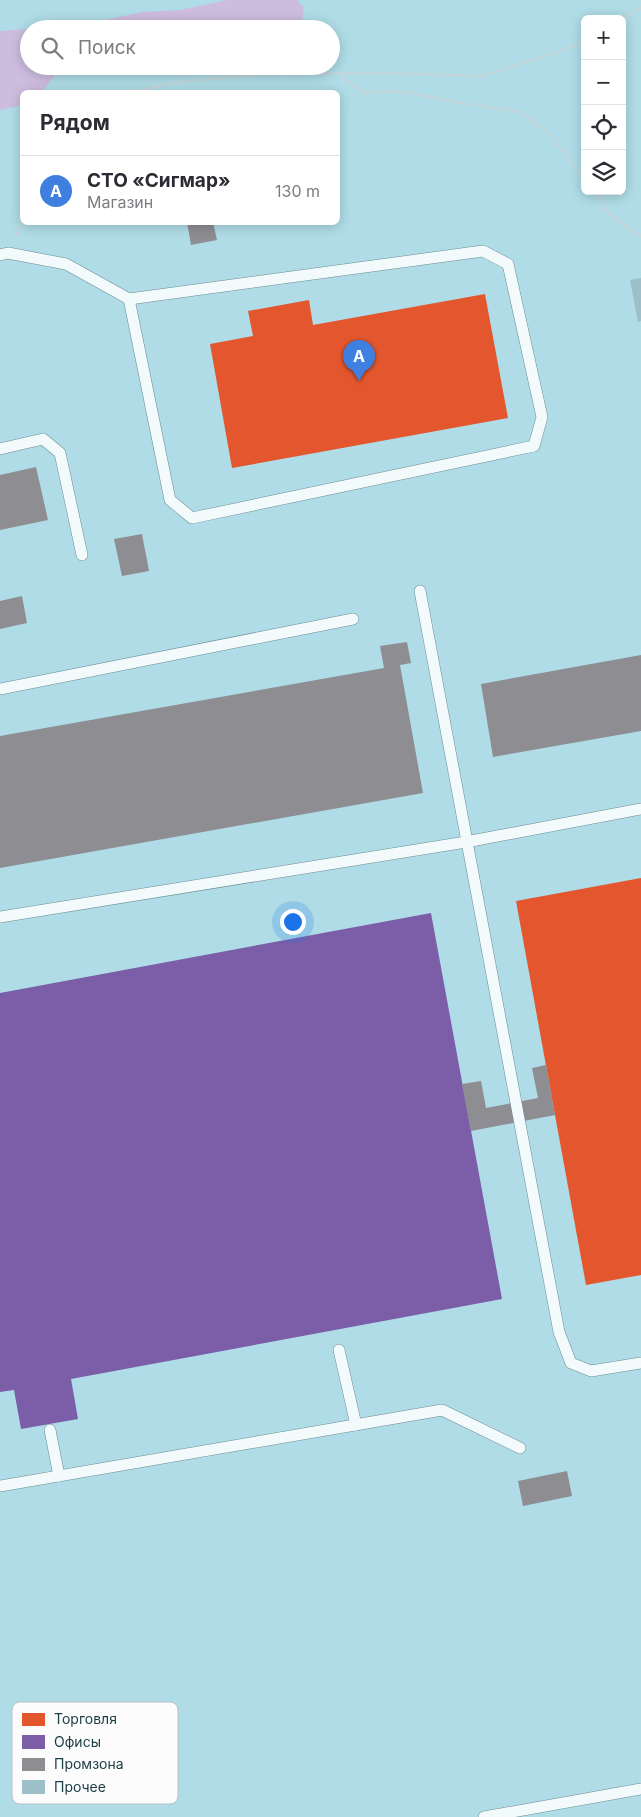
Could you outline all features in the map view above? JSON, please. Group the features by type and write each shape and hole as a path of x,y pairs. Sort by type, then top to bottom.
{"lane":[{"path":"0,254 8,253 66,264 129,299 483,251 508,264 542,417 534,446 192,518 170,500 129,299"},
{"path":"0,448 43,439 60,453 82,556"},
{"path":"420,591 559,1332 571,1363 591,1372 641,1363"},
{"path":"0,689 353,618"},
{"path":"0,917 466,842 641,809"},
{"path":"339,1350 356,1425"},
{"path":"0,1486 442,1410 520,1448"},
{"path":"50,1430 59,1476"},
{"path":"484,1817 641,1789"}],"path":[{"path":"626,17 641,7"},
{"path":"340,73 482,76 581,43"},
{"path":"140,90 180,82 252,75"},
{"path":"340,75 364,93 398,91 520,112 550,134 581,175"},
{"path":"596,195 608,213 641,237"}],"shaded area":[{"path":"228,0 297,0 304,8 302,20 104,20 142,12 179,10"},
{"path":"20,30 20,75 55,75 44,90 20,90 20,105 0,110 0,31"}],"building: Торговля":[{"path":"485,294 508,418 232,468 210,344 253,336 248,311 309,300 313,325"},
{"path":"641,878 641,1275 586,1285 516,901"}],"building: Офисы":[{"path":"431,913 502,1299 71,1379 78,1419 21,1429 14,1390 0,1392 0,993"}],"building: Промзона":[{"path":"188,225 214,225 217,240 191,245"},
{"path":"36,467 48,520 0,530 0,475"},
{"path":"142,534 149,571 122,576 114,539"},
{"path":"22,596 27,623 0,629 0,601"},
{"path":"407,642 411,663 400,665 423,793 0,868 0,736 384,668 380,646"},
{"path":"641,655 641,731 493,757 481,684"},
{"path":"546,1065 555,1115 471,1131 462,1084 481,1081 486,1108 538,1098 532,1068"},
{"path":"567,1471 572,1496 523,1506 518,1481"}],"building: Прочее":[{"path":"641,278 641,321 638,322 630,280"}],"place":[{"name":"СТО «Сигмар»","path":"359,381"}]}
